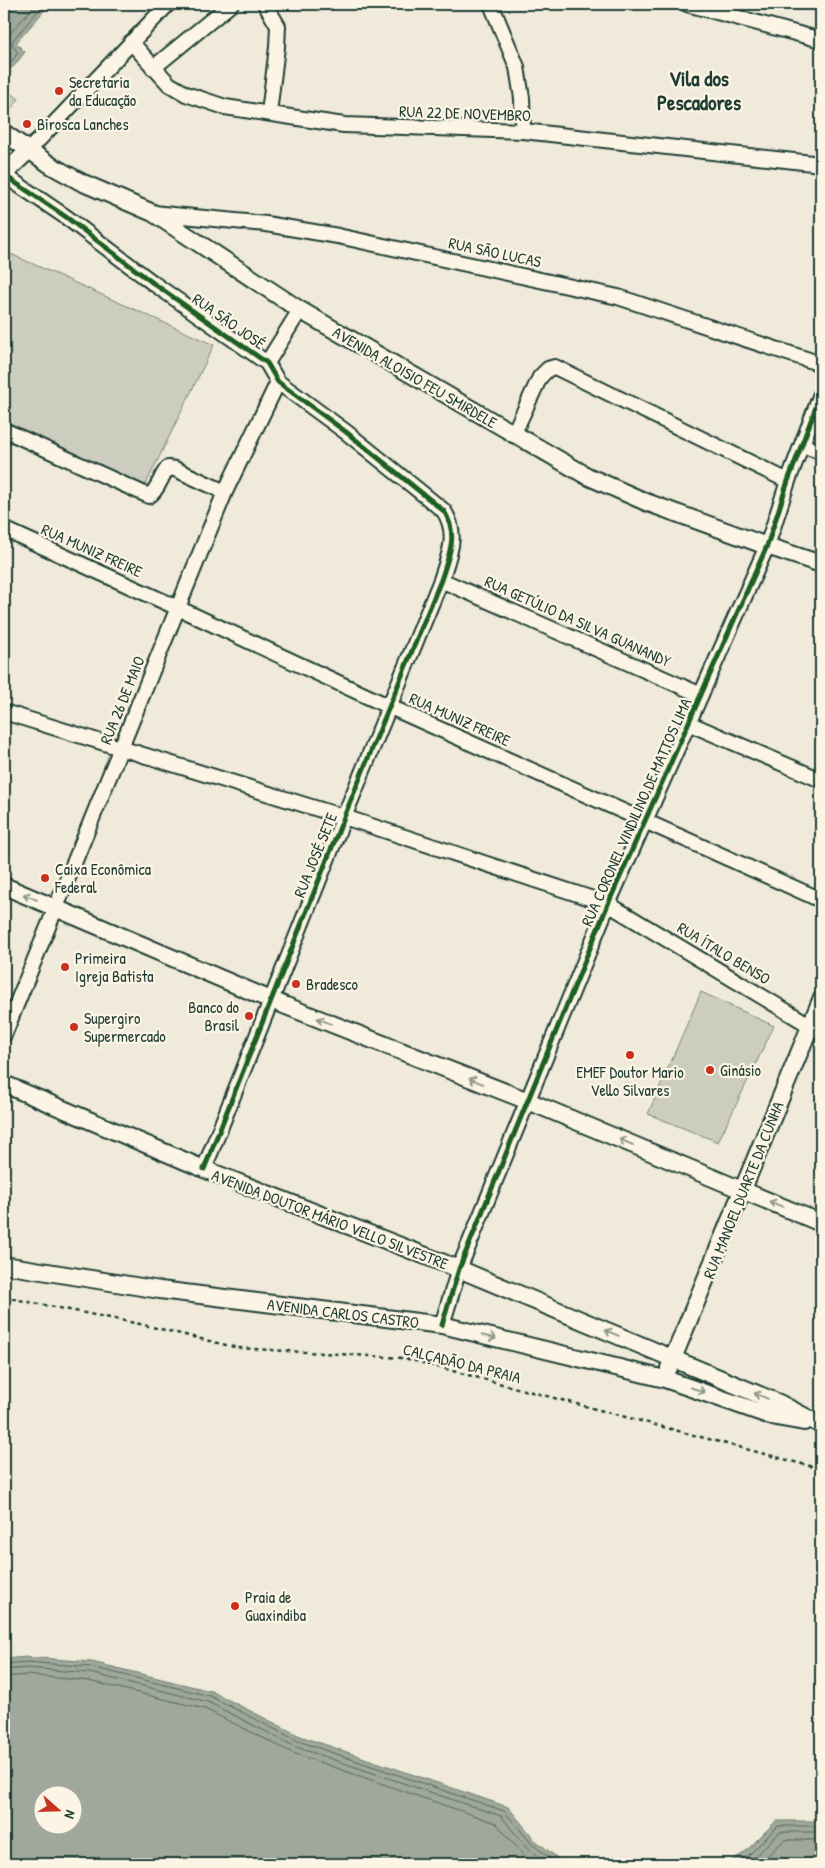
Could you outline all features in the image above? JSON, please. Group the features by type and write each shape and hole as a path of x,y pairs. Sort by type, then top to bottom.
{"street":[{"path":"4,174 168,4"},
{"path":"154,68 231,4"},
{"path":"264,4 278,26 278,47 269,113"},
{"path":"491,4 517,67 522,98 523,131"},
{"path":"687,4 821,40"},
{"name":"RUA 22 DE NOVEMBRO","path":"131,42 169,84 186,94 225,107 344,125 523,131 821,164"},
{"name":"AVENIDA ALOISIO FEU SMIRDELE","path":"4,133 52,166 82,182 153,213 300,310 512,435 586,476 646,502 821,564"},
{"name":"RUA SÃO JOSÉ","path":"4,174 66,217 153,283 267,363 278,382 346,432 444,511 450,521 452,530 450,551"},
{"name":"RUA SÃO LUCAS","path":"153,213 266,224 338,236 618,297 821,364"},
{"path":"267,363 300,310"},
{"path":"512,435 540,377 548,369 555,367 788,481"},
{"name":"RUA 26 DE MAIO","path":"4,1035 225,492 278,382"},
{"name":"RUA CORONEL VINDILINO DE MATTOS LIMA","path":"442,1325 459,1269 608,904 767,546 788,481 821,394"},
{"path":"4,430 149,496 155,491 164,472 168,468 175,469 225,492"},
{"path":"802,445 821,452"},
{"name":"RUA MUNIZ FREIRE","path":"4,529 388,706 821,900"},
{"name":"RUA JOSÉ SETE","path":"204,1169 388,706 441,580 450,551"},
{"name":"RUA GETÚLIO DA SILVA GUANANDY","path":"441,580 701,695"},
{"name":"RUA ÍTALO BENSO","path":"4,712 344,816 608,904 816,1029"},
{"path":"688,723 821,780"},
{"path":"4,886 271,1000 528,1101 821,1223"},
{"name":"RUA MANOEL DUARTE DA CUNHA","path":"665,1379 743,1191 816,1029 821,1000"},
{"name":"AVENIDA DOUTOR MÁRIO VELLO SILVESTRE","path":"4,1084 204,1169 459,1269 780,1404 821,1425"},
{"name":"AVENIDA CARLOS CASTRO","path":"4,1265 160,1290 442,1325 665,1379 771,1416 821,1425"}],"shaded area":[{"path":"4,89 19,99 4,117"},
{"path":"4,251 214,345 145,486 4,422"},
{"name":"Ginásio","path":"701,992 774,1026 718,1142 648,1114"}],"water":[{"path":"4,4 50,4 16,43 25,52 14,66 6,72 4,71"},
{"path":"27,1657 92,1662 211,1691 300,1736 508,1807 535,1840 565,1864 4,1864 4,1659"},
{"path":"776,1821 821,1821 821,1864 726,1864 744,1853"}],"cycle path":[{"path":"4,175 66,217 153,283 267,363 278,382 346,432 444,511 451,528 451,545 441,580 344,817 204,1169"},
{"path":"442,1325 459,1269 608,904 767,546 788,481 821,394"}],"place":[{"name":"Secretaria da Educação","path":"59,91"},
{"name":"Birosca Lanches","path":"27,124"},
{"name":"Caixa Econômica Federal","path":"45,878"},
{"name":"Primeira Igreja Batista","path":"65,967"},
{"name":"Bradesco","path":"296,984"},
{"name":"Banco do Brasil","path":"249,1016"},
{"name":"Supergiro Supermercado","path":"74,1027"},
{"name":"EMEF Doutor Mario Vello Silvares","path":"630,1055"},
{"name":"Ginásio","path":"710,1070"},
{"name":"Praia de Guaxindiba","path":"235,1606"}],"district":[{"name":"Vila dos Pescadores","path":"699,91"}]}
